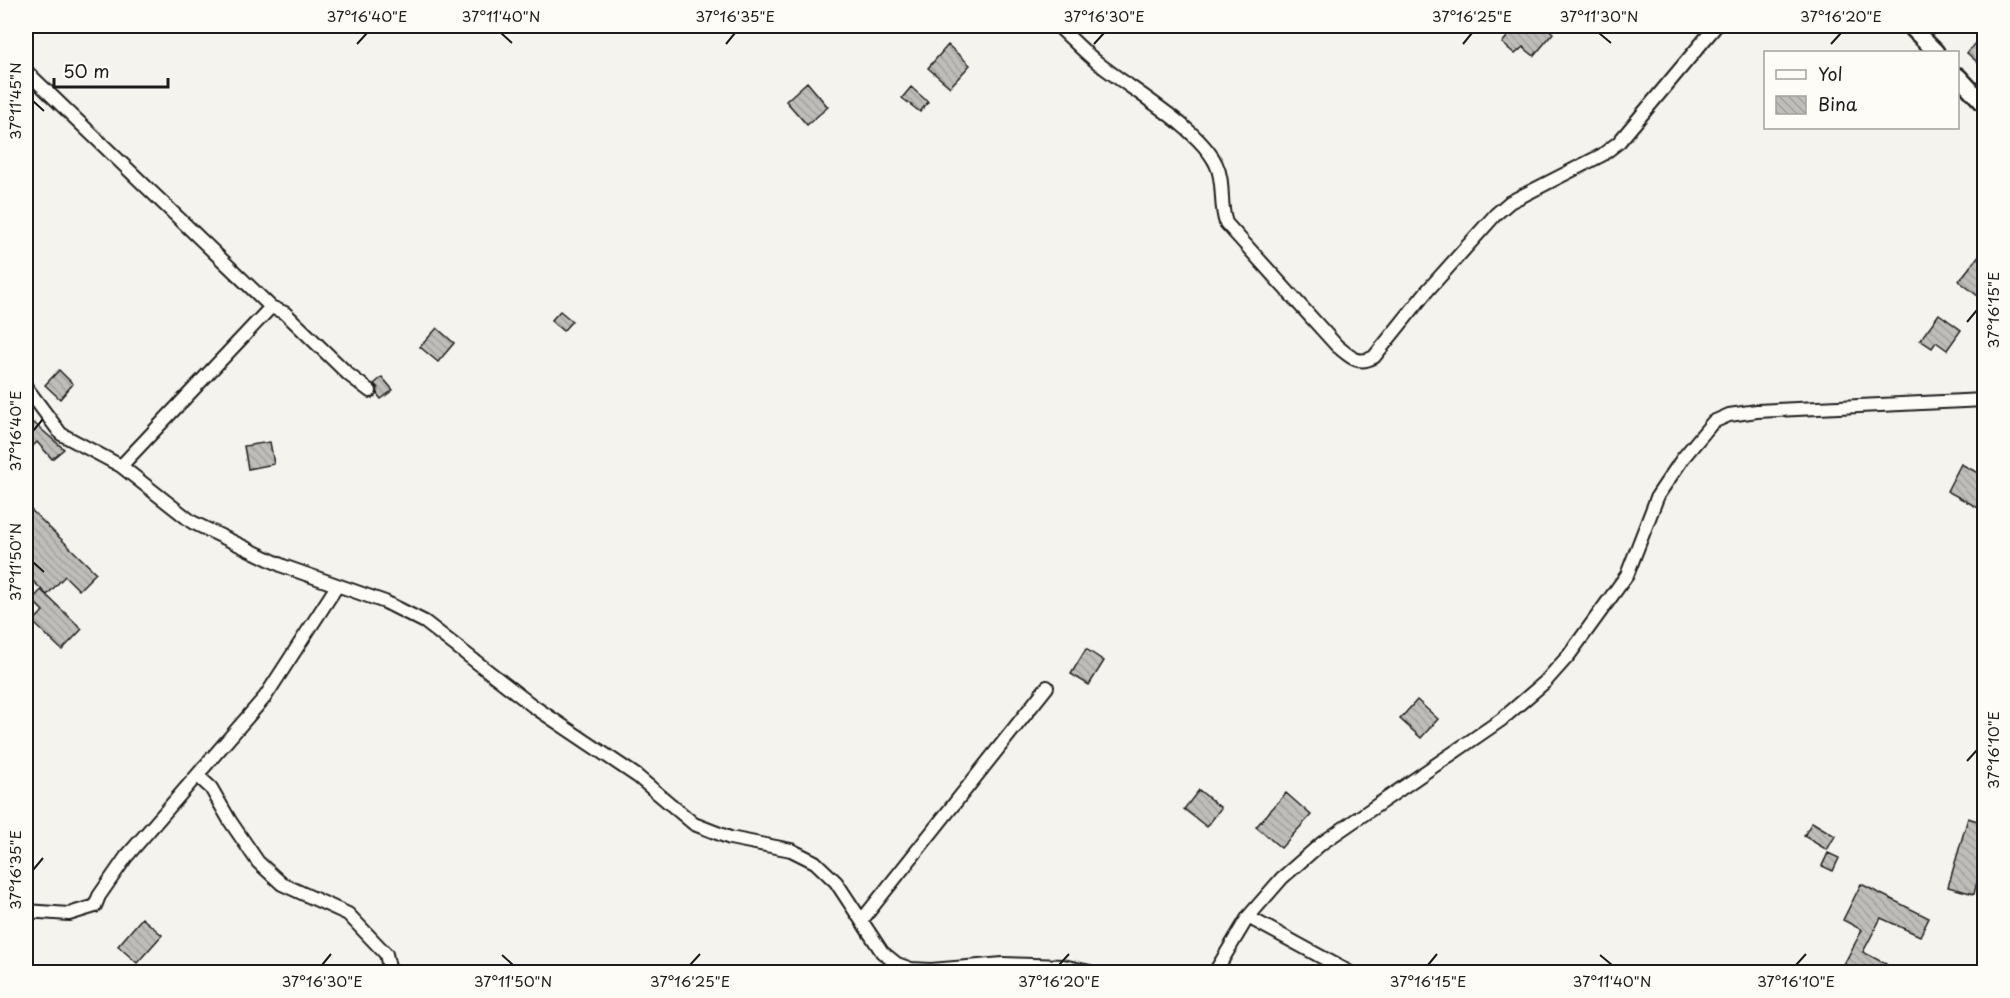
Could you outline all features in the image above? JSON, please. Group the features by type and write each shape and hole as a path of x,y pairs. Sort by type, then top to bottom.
{"street":[{"path":"1058,26 1098,63 1142,95 1203,146 1217,165 1221,184 1221,212 1226,223 1336,346 1354,359 1365,361 1374,357 1427,291 1503,208 1510,202 1602,155 1619,142 1716,26"},
{"path":"1910,26 1935,51"},
{"path":"26,71 271,307 285,313 349,375 370,391"},
{"path":"1959,76 1984,104"},
{"path":"121,466 271,307"},
{"path":"26,387 61,434 121,466 192,522 283,566 385,602 425,622 533,706 637,776 694,824 730,838 791,850 815,861 836,882 882,952 897,964 911,969 931,970 1003,964 1063,966 1090,972"},
{"path":"1215,972 1248,916 1282,878 1323,843 1501,720 1545,682 1594,622 1627,575 1658,495 1683,458 1713,422 1729,415 1757,411 1984,400"},
{"path":"26,911 69,914 95,906 99,896 126,857 265,697 337,586"},
{"path":"862,920 1047,687"},
{"path":"198,776 211,788 258,862 282,884 348,914 386,954 390,972"},
{"path":"1248,916 1349,972"}],"building":[{"path":"1516,26 1545,26 1553,33 1534,56 1523,47 1515,54 1502,43"},
{"path":"1984,32 1984,68 1967,53"},
{"path":"948,45 970,65 950,87 928,68"},
{"path":"807,82 828,107 807,125 786,101"},
{"path":"911,87 928,102 920,112 902,98"},
{"path":"1984,249 1984,301 1959,281"},
{"path":"560,311 572,321 563,331 551,321"},
{"path":"1939,314 1961,330 1947,350 1936,342 1932,348 1920,340"},
{"path":"437,328 454,343 438,362 420,347"},
{"path":"59,370 73,384 60,399 45,385"},
{"path":"382,377 393,390 381,399 377,394 378,388 374,384"},
{"path":"34,423 64,449 52,459 37,442 33,446 26,439 26,434"},
{"path":"270,442 274,464 248,469 244,446"},
{"path":"1961,464 1984,476 1984,511 1947,491"},
{"path":"26,505 96,573 79,590 65,576 47,595 26,574"},
{"path":"41,590 82,629 62,650 33,622 43,611 32,600"},
{"path":"1086,649 1104,661 1089,685 1071,674"},
{"path":"1417,700 1438,719 1421,738 1400,719"},
{"path":"1199,790 1221,808 1207,827 1184,809"},
{"path":"1286,793 1311,815 1281,848 1256,827"},
{"path":"1968,818 1984,823 1984,854 1974,894 1948,887"},
{"path":"1812,822 1835,836 1827,850 1804,836"},
{"path":"1828,853 1839,858 1833,871 1822,866"},
{"path":"1861,884 1929,918 1920,936 1881,918 1863,952 1886,964 1881,972 1841,970 1862,930 1843,920"},
{"path":"142,918 162,935 137,963 118,946"}]}
